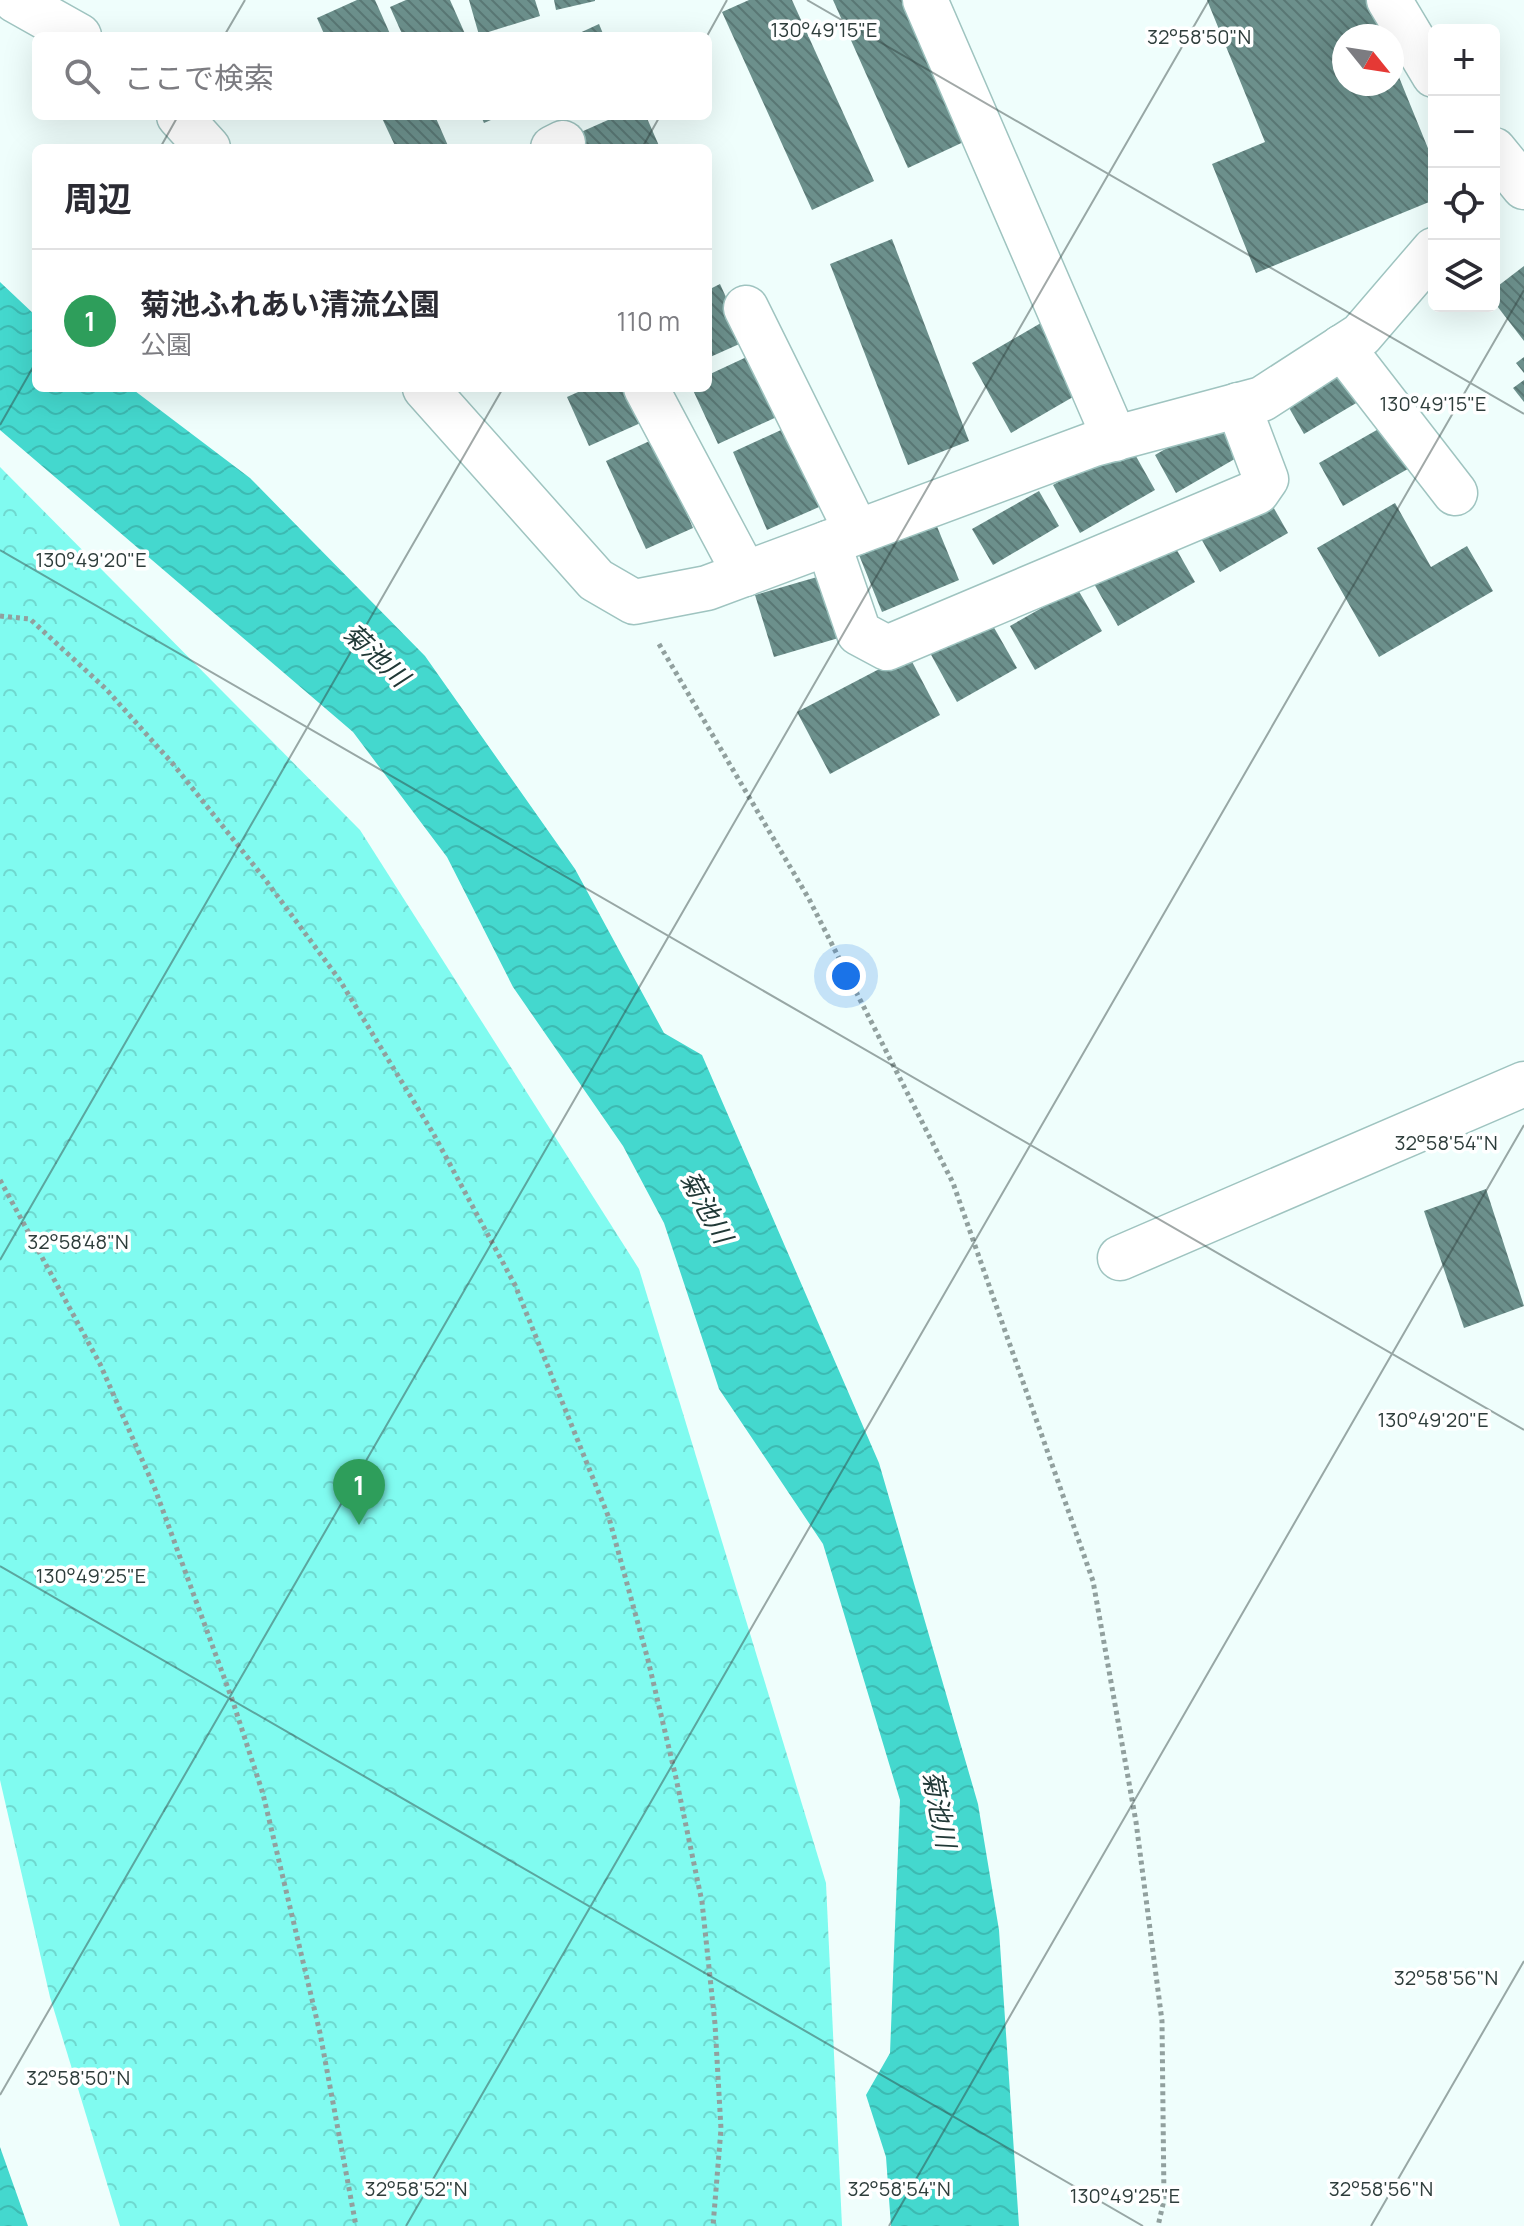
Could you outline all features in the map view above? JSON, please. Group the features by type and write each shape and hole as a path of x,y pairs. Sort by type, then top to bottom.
{"street":[{"path":"15,0 72,32"},
{"path":"925,0 1115,439"},
{"path":"1389,0 1428,65"},
{"path":"183,120 204,144"},
{"path":"429,392 596,580 634,602 707,588 1115,439 1262,399 1361,335 1428,257"},
{"path":"746,308 843,538 859,633 887,648 1257,492 1266,479 1238,405"},
{"path":"1342,347 1455,493"},
{"path":"648,392 745,574"},
{"path":"1120,1258 1524,1084"}],"path":[{"path":"634,602 809,899 953,1183 1093,1581 1136,1822 1162,2021 1164,2200 1158,2226"},
{"path":"0,616 30,619 106,689 173,764 264,878 339,979 433,1133 515,1285 609,1518 676,1778 702,1902 715,2024 721,2129 713,2226"},
{"path":"0,1180 100,1364 155,1489 233,1702 263,1794 320,2033 356,2226"}],"green space":[{"path":"0,467 360,830 639,1269 826,1883 842,2226 120,2226 50,1997 0,1780"}],"water":[{"name":"菊池川","path":"0,282 32,312 32,392 136,392 250,478 425,656 575,869 664,1033 702,1055 879,1463 978,1804 999,1930 1019,2226 891,2226 886,2157 866,2095 890,2053 900,1800 823,1544 719,1389 664,1223 623,1146 513,987 447,857 353,732 0,430"},
{"path":"0,2147 28,2226 0,2226"}],"building":[{"path":"357,0 375,0 389,32 323,32 317,18"},
{"path":"406,0 450,0 464,32 401,32 390,7"},
{"path":"469,0 535,0 540,16 489,32 478,32"},
{"path":"554,0 595,0 595,1 556,10"},
{"path":"749,0 792,0 874,181 812,210 722,12"},
{"path":"833,0 910,0 972,138 908,168"},
{"path":"1207,0 1368,0 1377,24 1332,24 1332,96 1404,96 1404,89 1428,148 1428,202 1256,273 1212,164 1265,142"},
{"path":"599,24 602,32 582,32"},
{"path":"383,120 437,120 447,144 394,144"},
{"path":"608,120 648,120 658,144 586,144 581,132"},
{"path":"892,239 969,441 908,465 830,264"},
{"path":"1524,266 1524,341 1500,310 1500,284"},
{"path":"720,284 746,341 712,356 712,288"},
{"path":"1046,320 1085,390 1011,433 972,363"},
{"path":"753,354 781,415 718,444 694,392 712,392 712,373"},
{"path":"1524,357 1524,373 1516,363"},
{"path":"1340,358 1363,399 1304,434 1280,392"},
{"path":"1524,380 1524,402 1513,388"},
{"path":"578,392 632,392 645,421 589,446 567,397"},
{"path":"1224,415 1245,453 1176,493 1155,455"},
{"path":"1389,423 1413,466 1343,506 1319,463"},
{"path":"792,425 828,503 767,530 733,452"},
{"path":"654,439 693,528 646,549 606,461"},
{"path":"1128,442 1155,490 1080,533 1053,485"},
{"path":"1039,491 1059,526 993,565 972,529"},
{"path":"1267,496 1288,533 1220,572 1199,535"},
{"path":"1395,503 1431,567 1467,546 1493,591 1379,657 1317,548"},
{"path":"936,524 959,580 882,612 859,555"},
{"path":"1170,538 1195,582 1118,626 1093,582"},
{"path":"824,575 842,637 774,657 755,595"},
{"path":"1077,588 1102,631 1035,670 1010,626"},
{"path":"988,617 1017,668 957,702 929,651"},
{"path":"908,654 940,715 830,774 797,712"},
{"path":"1486,1189 1524,1306 1464,1328 1424,1211"}],"place":[{"name":"菊池ふれあい清流公園","path":"359,1525"}]}
